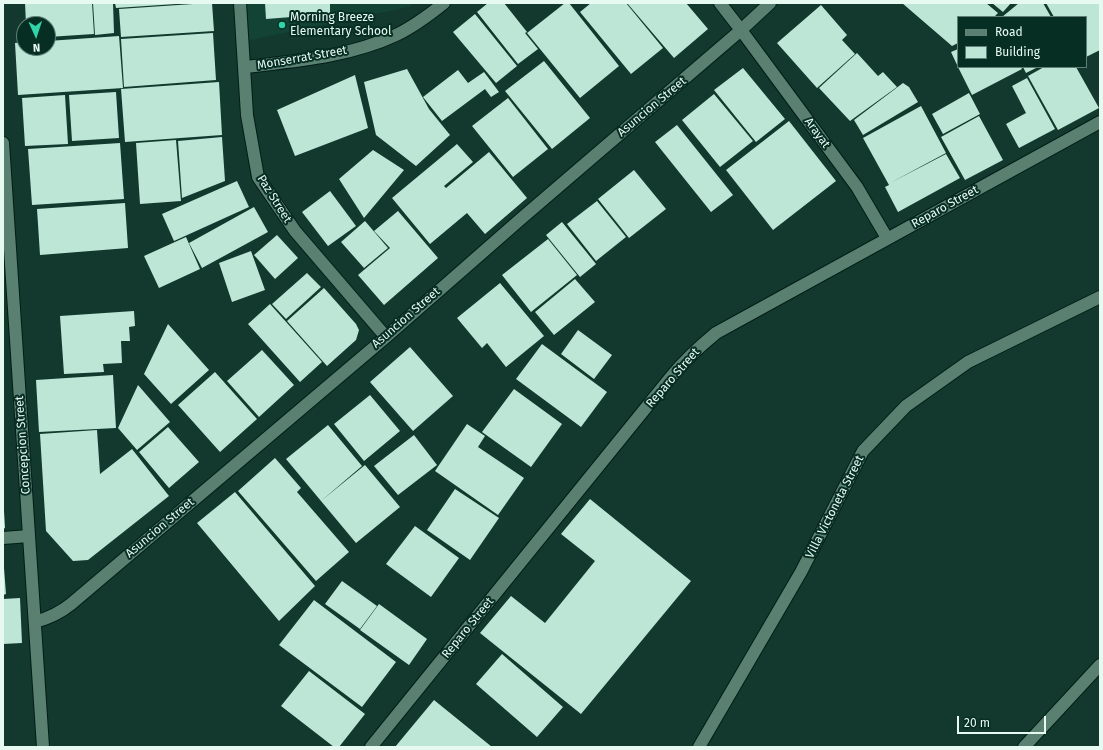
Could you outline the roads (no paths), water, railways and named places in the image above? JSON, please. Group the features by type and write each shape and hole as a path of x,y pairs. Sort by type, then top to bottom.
{"street":[{"name":"Paz Street","path":"240,3 246,115 258,177 295,231 386,336"},
{"name":"Monserrat Street","path":"244,67 319,58 362,47 396,35 427,17 444,3"},
{"name":"Arayat","path":"720,3 742,30 857,187 888,238"},
{"name":"Asuncion Street","path":"35,622 55,615 71,604 742,30 770,3"},
{"name":"Reparo Street","path":"371,747 687,358 716,333 1100,122"},
{"name":"Concepcion Street","path":"3,143 43,747"},
{"name":"Villa Victoneta Street","path":"699,747 801,572 863,451 906,406 968,362 1100,297"},
{"path":"3,538 29,536"},
{"path":"1024,747 1100,665"}],"place":[{"name":"Morning Breeze Elementary School","path":"282,25"}]}
